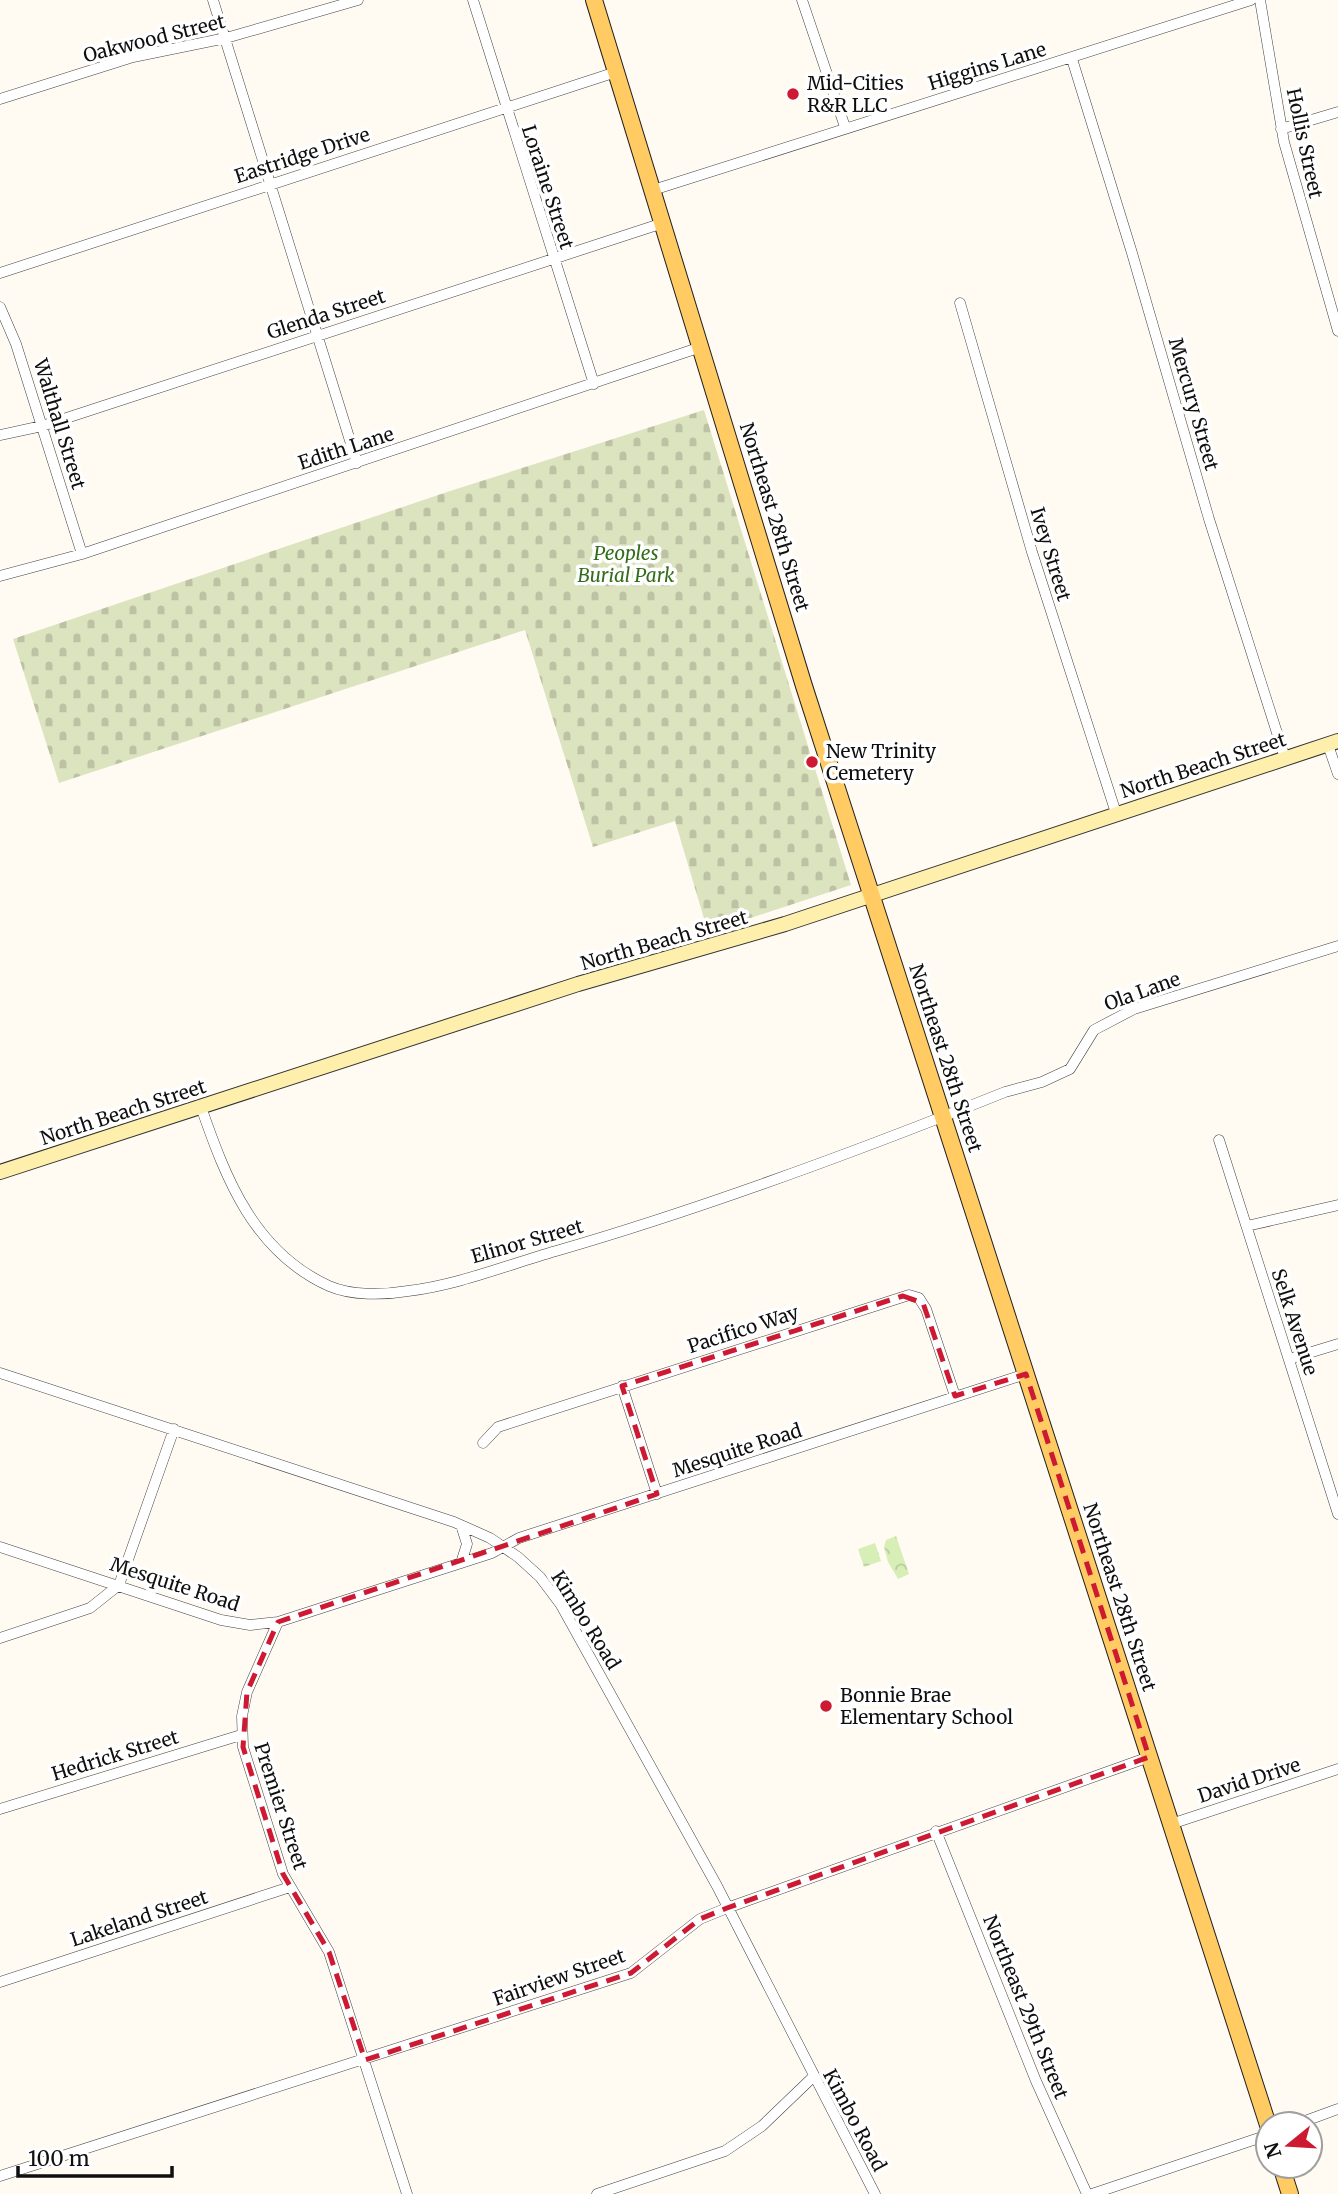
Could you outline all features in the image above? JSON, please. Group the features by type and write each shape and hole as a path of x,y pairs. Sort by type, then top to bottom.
{"main road":[{"name":"Northeast 28th Street","path":"594,0 872,896 1263,2110"},
{"name":"North Beach Street","path":"0,1172 578,984 714,947 1333,743"}],"street":[{"path":"213,0 357,463"},
{"name":"Oakwood Street","path":"0,99 132,57 226,38 358,0"},
{"name":"Loraine Street","path":"473,0 505,109 594,384"},
{"path":"802,0 845,127"},
{"name":"Higgins Lane","path":"653,190 1251,0"},
{"name":"Hollis Street","path":"1260,0 1282,129 1338,331"},
{"name":"Mercury Street","path":"1072,59 1217,544 1285,758"},
{"name":"Eastridge Drive","path":"0,273 616,72"},
{"path":"1282,129 1338,112"},
{"name":"Glenda Street","path":"0,435 42,426 552,257 663,223"},
{"name":"Ivey Street","path":"960,303 1032,552 1116,813"},
{"name":"Walthall Street","path":"0,307 16,344 82,554"},
{"name":"Edith Lane","path":"0,576 82,554 701,347"},
{"path":"1333,743 1338,774"},
{"name":"Ola Lane","path":"943,1117 1058,1076 1070,1069 1094,1030 1134,1009 1338,946"},
{"name":"Elinor Street","path":"201,1107 234,1193 248,1219 267,1241 289,1260 330,1286 363,1293 407,1292 608,1236 943,1117"},
{"name":"Selk Avenue","path":"1219,1140 1289,1359 1334,1488 1338,1514"},
{"path":"1247,1226 1338,1205"},
{"name":"Pacifico Way","path":"483,1443 498,1427 909,1295 919,1298 926,1308 955,1396"},
{"path":"1289,1359 1338,1344"},
{"name":"Kimbo Road","path":"0,1373 461,1525 503,1547 540,1577 561,1605 727,1908 875,2194"},
{"name":"Mesquite Road","path":"0,1547 230,1623 278,1622 461,1563 519,1538 1026,1374"},
{"path":"622,1387 657,1494"},
{"path":"0,1638 90,1608 119,1585 174,1429"},
{"path":"461,1525 467,1544 461,1563"},
{"name":"Premier Street","path":"278,1622 247,1692 241,1735 249,1772 290,1887 325,1944 407,2194"},
{"name":"Hedrick Street","path":"0,1809 241,1735"},
{"name":"Fairview Street","path":"0,2176 631,1973 646,1965 701,1919 727,1908 1149,1757"},
{"name":"David Drive","path":"1171,1824 1338,1769"},
{"name":"Northeast 29th Street","path":"936,1831 1036,2081 1090,2194"},
{"name":"Lakeland Street","path":"0,1982 290,1887"},
{"path":"597,2194 725,2151 762,2126 813,2077"},
{"path":"1090,2194 1254,2140"}],"highlighted area":[{"path":"903,1296 923,1303 955,1396 1026,1374 1149,1757 700,1919 631,1973 365,2060 329,1952 283,1874 243,1747 247,1692 278,1622 657,1494 622,1386"}],"green space":[{"name":"Peoples Burial Park","path":"704,410 851,885 708,932 675,821 593,847 525,630 59,783 13,639 447,492"},
{"path":"896,1536 909,1574 898,1579 888,1562 884,1547 886,1540"},
{"path":"875,1543 881,1561 864,1567 858,1549"}],"place":[{"name":"Mid-Cities R&R LLC","path":"793,94"},
{"name":"New Trinity Cemetery","path":"812,762"},
{"name":"Bonnie Brae Elementary School","path":"826,1706"}]}
